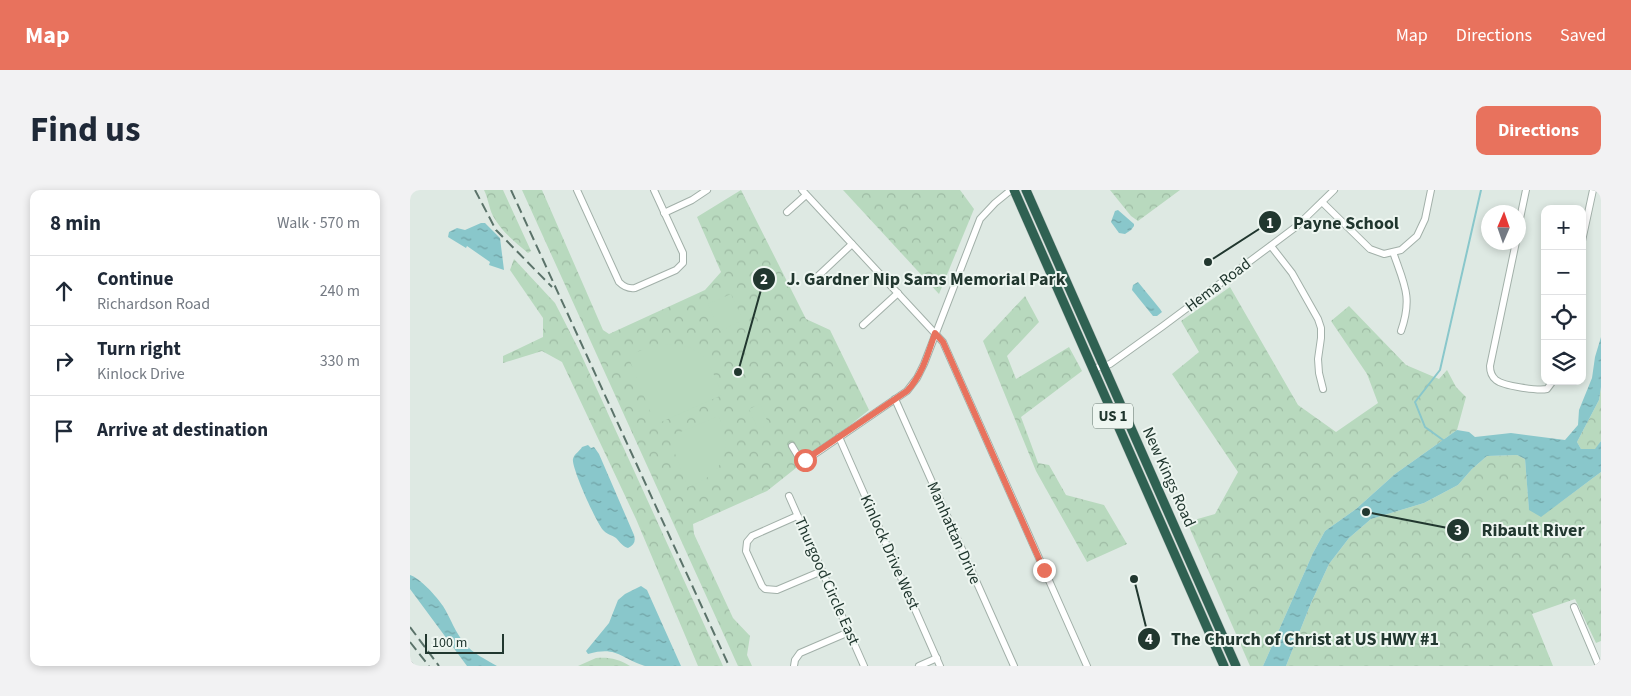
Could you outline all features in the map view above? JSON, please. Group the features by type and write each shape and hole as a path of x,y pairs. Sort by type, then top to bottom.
{"highway":[{"name":"New Kings Road","path":"1012,190 1224,666"},
{"name":"New Kings Road","path":"1026,190 1236,666"}],"street":[{"path":"577,190 619,282 626,288 635,288 676,270 683,262 683,253 654,190"},
{"path":"664,213 692,200 707,190"},
{"path":"792,446 798,456 805,460 907,391 917,378 980,219 995,203 1012,190"},
{"name":"Hema Road","path":"1093,369 1110,364 1164,326 1297,226 1334,190"},
{"path":"1322,202 1370,249 1384,254 1401,250 1417,236 1425,219 1431,190"},
{"path":"1523,205 1526,190"},
{"path":"1586,222 1593,190"},
{"path":"787,212 804,192 943,342 1087,666"},
{"path":"817,276 852,244"},
{"path":"1271,246 1292,273 1318,319 1321,328 1318,373 1323,389"},
{"path":"1514,250 1490,366 1491,374 1499,382 1538,390 1547,389 1550,385"},
{"path":"1393,252 1408,295 1407,314 1402,331"},
{"path":"863,325 898,293"},
{"name":"Manhattan Drive","path":"895,399 1014,666"},
{"name":"Kinlock Drive West","path":"839,437 940,666"},
{"name":"Thurgood Circle East","path":"790,496 797,516 864,666"},
{"path":"797,516 752,536 747,542 746,551 762,586 769,590 778,590 822,571"},
{"path":"1160,521 1170,517"},
{"path":"1574,608 1599,666"},
{"path":"794,663 800,653 849,632"},
{"path":"919,666 937,658"}],"green space":[{"path":"484,190 503,190 531,251 528,253 500,227 492,213"},
{"path":"522,190 542,190 603,330 609,334 705,290 721,272 697,217 741,190 806,319 830,330 869,410 767,491 693,524 694,534 733,618 750,636 747,655 752,666 738,666"},
{"path":"843,190 960,190 974,209 939,294"},
{"path":"1110,190 1180,190 1138,221 1131,216"},
{"path":"514,259 555,303 579,350 723,666 698,666 636,519 562,362 542,351 503,363 503,356 543,337 543,318 510,270"},
{"path":"1230,287 1298,405 1336,432 1378,403 1367,374 1331,321 1349,306 1406,365 1439,379 1447,370 1456,387 1466,397 1457,430 1395,474 1356,509 1325,531 1313,553 1263,666 1250,666 1187,522 1215,514 1238,472 1172,374 1199,352 1181,321"},
{"path":"731,294 743,320 720,331 708,304"},
{"path":"1025,296 1039,322 1007,356 1016,379 1069,347 1082,371 1021,417 1038,463 1049,465 1066,495 1104,505 1127,544 1087,562 1036,471 983,341"},
{"path":"660,344 675,344 695,350 708,363 722,395 659,423 654,421 628,356"},
{"path":"1601,387 1601,441 1596,449 1581,449 1577,442 1599,400"},
{"path":"760,404 769,425 758,429 749,409"},
{"path":"719,416 725,440 725,451 722,460 710,475 688,487 670,441 673,435"},
{"path":"1517,455 1525,459 1529,509 1558,504 1601,472 1601,641 1596,643 1575,599 1532,614 1553,666 1286,666 1329,564 1349,538 1371,519 1424,503 1458,485 1487,456"},
{"path":"596,658 614,659 630,666 578,666"}],"water":[{"path":"1118,210 1134,224 1131,230 1125,234 1119,233 1111,222 1115,211"},
{"path":"485,223 500,238 504,270 489,265 490,262 467,246 466,248 448,237 449,232 457,228 465,230"},
{"path":"1138,282 1162,312 1157,316 1153,316 1132,290 1133,285"},
{"path":"1601,337 1601,387 1599,400 1577,442 1581,449 1595,449 1601,441 1601,472 1541,517 1529,510 1525,459 1517,455 1487,456 1458,485 1424,503 1371,519 1349,538 1329,564 1286,666 1263,666 1313,553 1325,531 1356,509 1395,474 1457,430 1469,432 1475,437 1511,433 1565,440 1578,425 1579,410 1592,378 1595,357"},
{"path":"588,445 591,448 594,447 599,454 634,535 634,543 628,548 603,530 580,483 573,459 582,447"},
{"path":"410,575 433,593 468,648 497,666 467,666 410,589"},
{"path":"641,586 647,590 681,666 645,666 612,652 588,654 586,651 609,623 618,600"}],"waterway":[{"path":"1443,440 1425,427 1415,402 1440,370 1481,190"}],"railway":[{"path":"475,190 496,230 552,287"},
{"path":"511,190 729,666"},
{"path":"410,627 439,666"},
{"path":"410,642 429,666"},
{"path":"410,661 414,666"}],"place":[{"name":"Payne School","path":"1208,262"},
{"name":"J. Gardner Nip Sams Memorial Park","path":"738,372"},
{"name":"Ribault River","path":"1366,512"},
{"name":"The Church of Christ at US HWY #1","path":"1134,579"}],"route":[{"path":"805,460 907,391 921,371 935,333 943,342 1044,570"}]}
